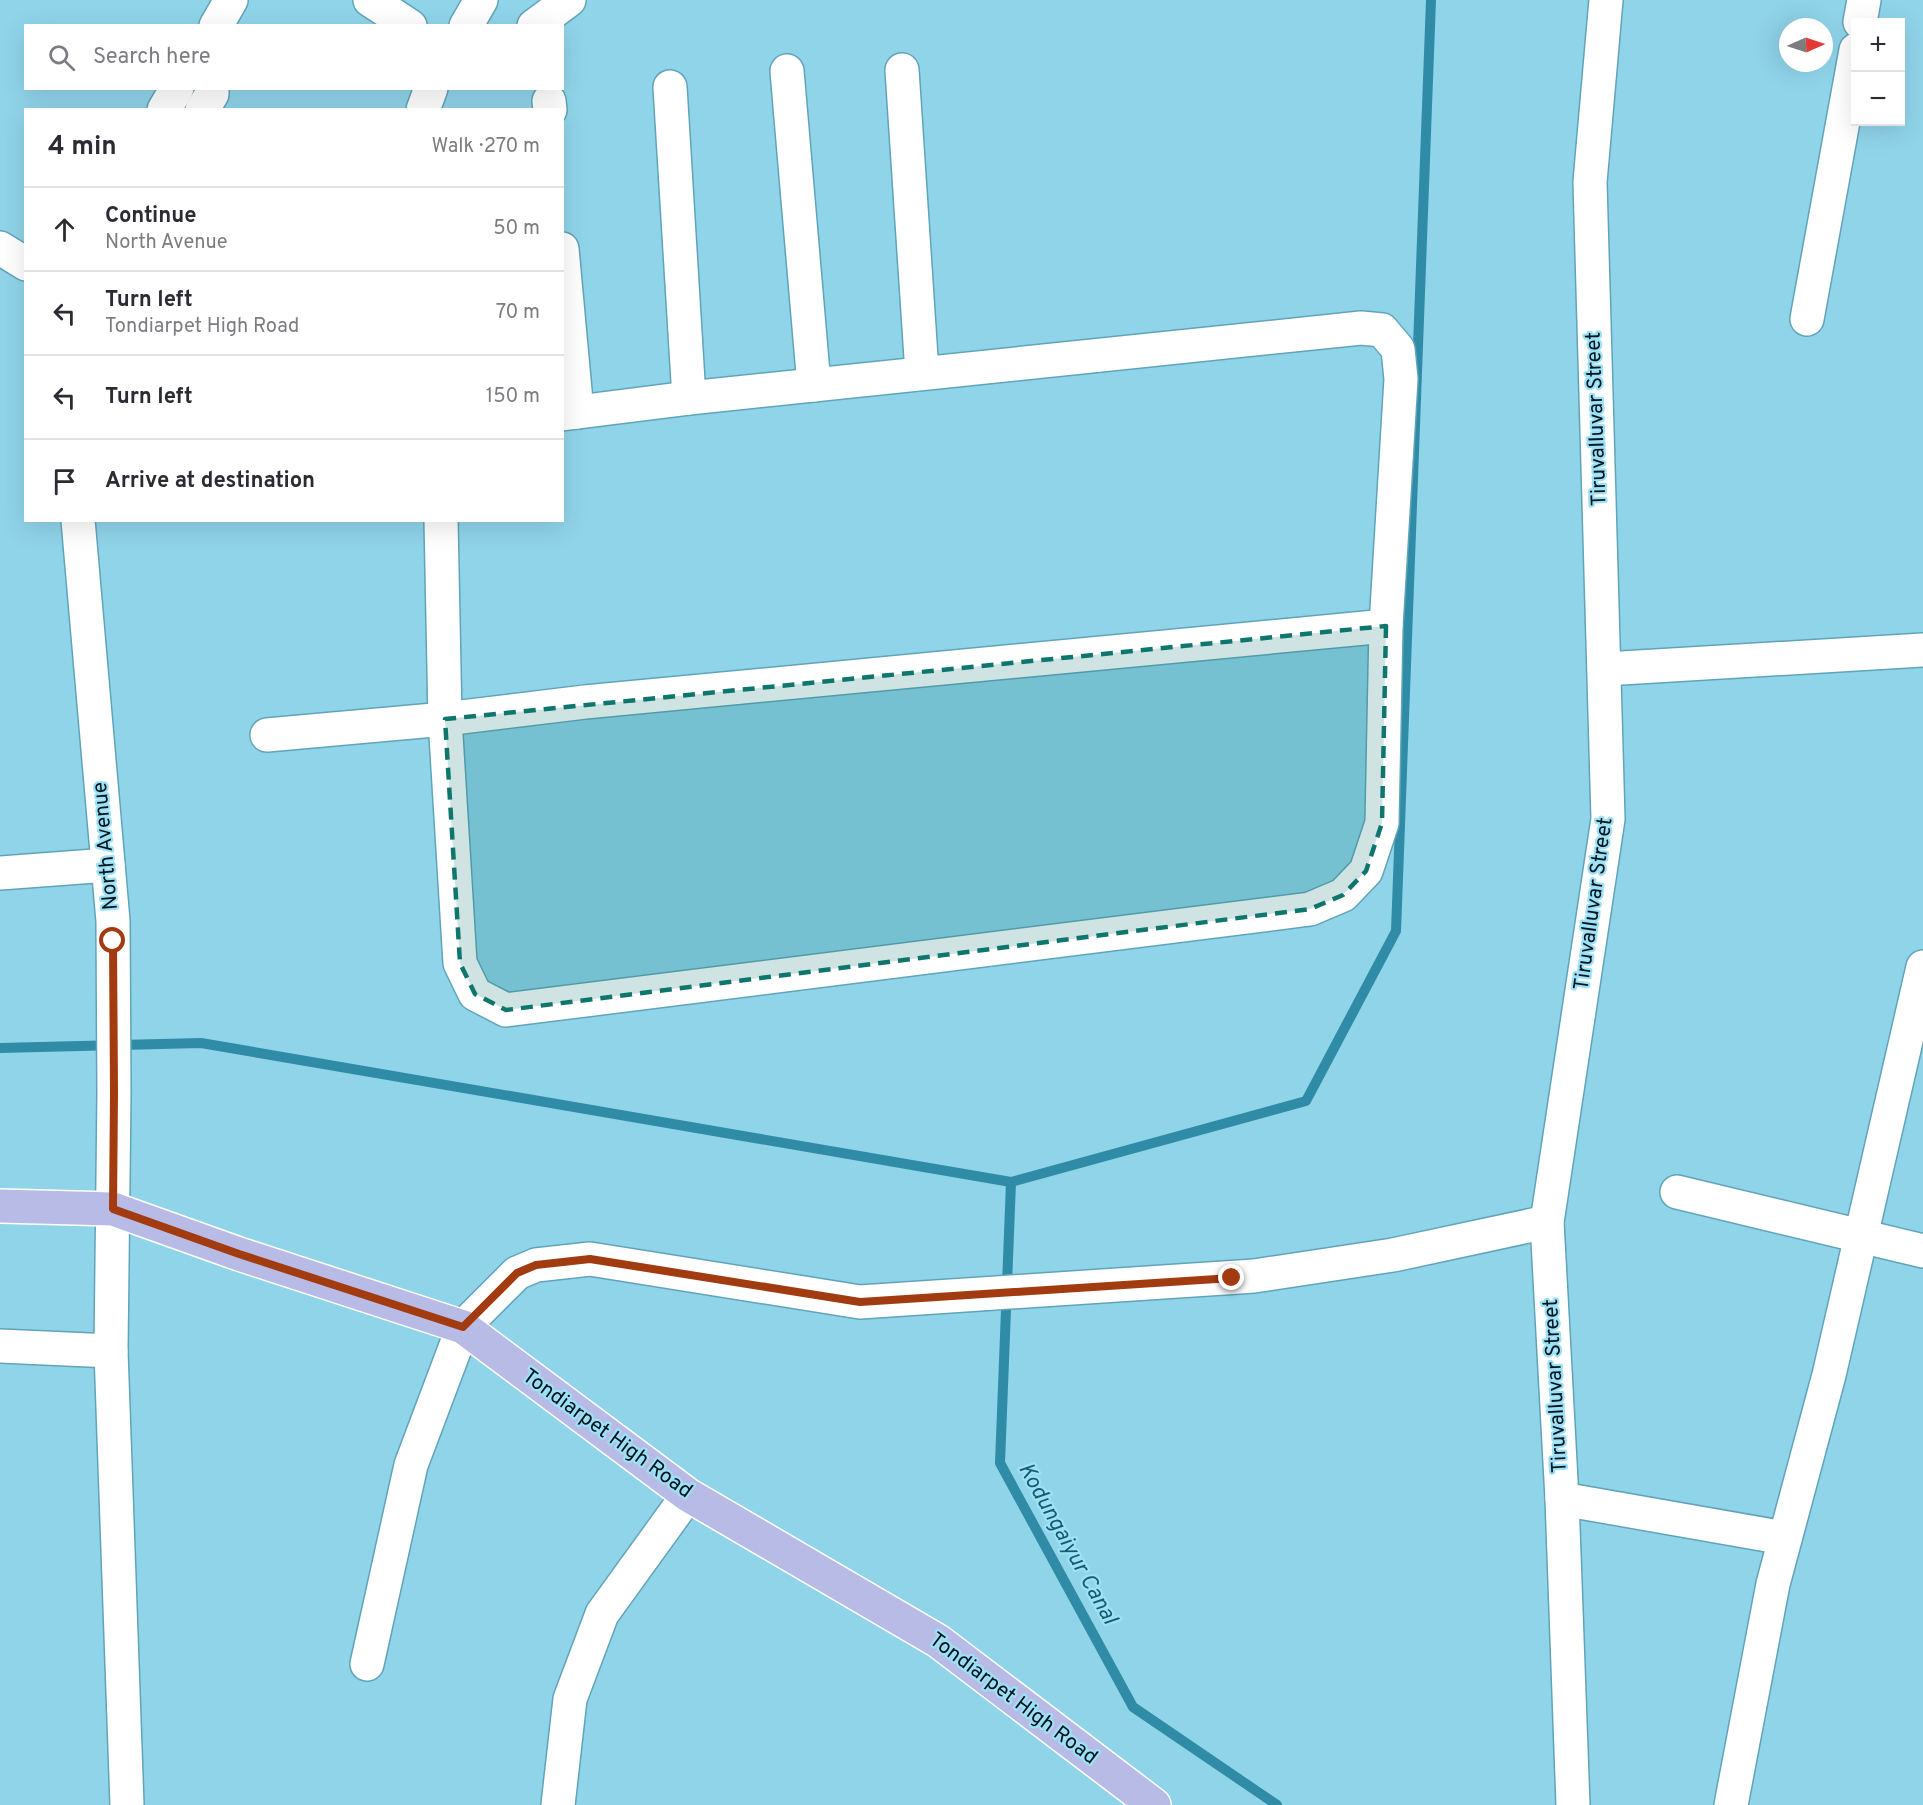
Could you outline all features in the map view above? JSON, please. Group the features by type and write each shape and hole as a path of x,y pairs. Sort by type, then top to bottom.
{"main road":[{"name":"Tondiarpet High Road","path":"0,1206 113,1209 239,1254 463,1327 688,1495 938,1641 1154,1805"}],"street":[{"path":"217,24 231,0"},
{"path":"370,0 407,24"},
{"path":"467,24 481,0"},
{"path":"537,24 568,0"},
{"name":"Tiruvalluvar Street","path":"1573,1805 1562,1499 1547,1222 1608,819 1590,182 1606,0"},
{"path":"1861,18 1864,0"},
{"path":"902,70 922,373"},
{"path":"787,71 814,385"},
{"path":"1807,319 1852,72"},
{"path":"670,87 689,398"},
{"path":"165,108 176,90"},
{"path":"203,108 212,90"},
{"path":"424,108 430,90"},
{"path":"0,248 24,263"},
{"path":"441,522 445,719 460,963 475,994 506,1010 1310,909 1343,895 1366,871 1382,823 1386,626 1401,379 1398,349 1382,330 1361,328 689,398 570,413 564,290"},
{"name":"North Avenue","path":"78,522 113,921 111,1352 127,1805"},
{"path":"267,735 445,719 585,702 1386,626"},
{"path":"1605,669 1923,650"},
{"path":"0,873 108,865"},
{"path":"1731,1805 1773,1584 1829,1375 1923,967"},
{"path":"1677,1192 1923,1251"},
{"path":"367,1664 411,1466 463,1327 517,1273 536,1265 590,1259 860,1302 1254,1276 1393,1255 1547,1222"},
{"path":"0,1346 111,1352"},
{"path":"558,1805 570,1699 602,1614 688,1495"},
{"path":"1562,1499 1785,1538"}],"highlighted area":[{"path":"1386,626 1382,823 1366,871 1343,895 1310,909 506,1010 475,994 460,963 445,719"}],"waterway":[{"path":"0,1048 201,1043 1011,1182 1306,1101 1396,931 1431,0"},
{"name":"Kodungaiyur Canal","path":"1011,1182 1000,1463 1133,1707 1277,1805"}],"route":[{"path":"113,941 113,1209 239,1254 463,1327 517,1273 536,1265 590,1259 860,1302 1232,1278"}]}
